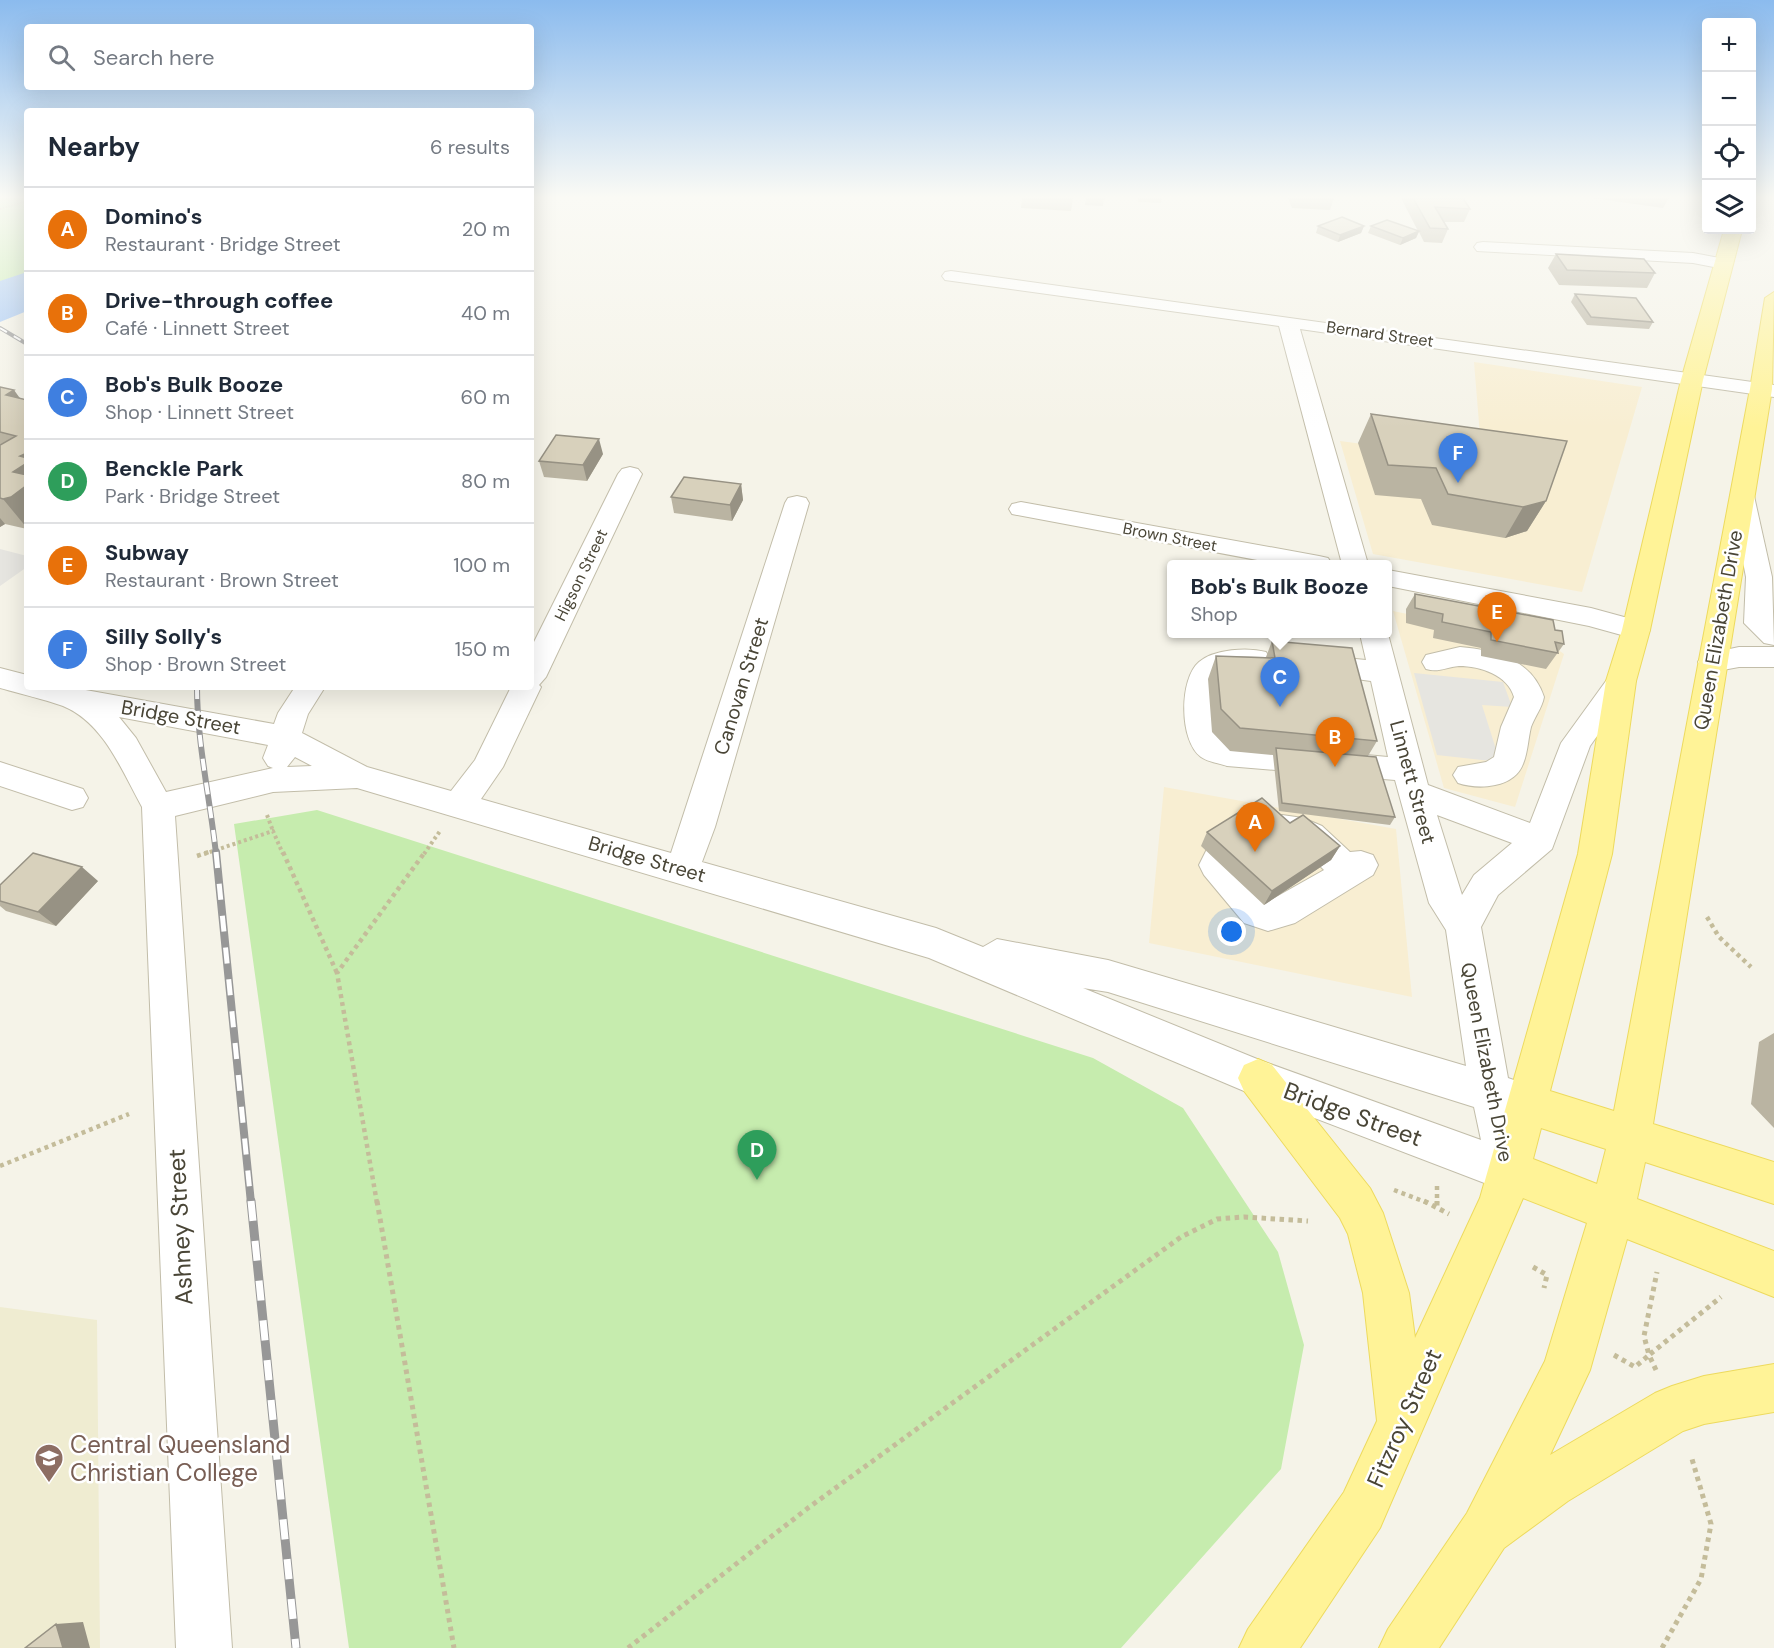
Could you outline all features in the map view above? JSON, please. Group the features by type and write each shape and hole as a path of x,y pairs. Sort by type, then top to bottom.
{"main road":[{"name":"Queen Elizabeth Drive","path":"1508,1171 1510,1098 1595,854 1621,681 1636,630 1692,380 1721,275"},
{"name":"Queen Elizabeth Drive","path":"1613,1209 1630,1137 1742,496 1767,390 1774,298"},
{"path":"1258,1078 1355,1203 1368,1228 1386,1293 1401,1423"},
{"name":"Bridge Street","path":"1510,1098 1774,1184"},
{"name":"Bridge Street","path":"1508,1171 1613,1209 1774,1274"},
{"name":"Fitzroy Street","path":"1267,1648 1362,1510 1489,1228 1508,1171"},
{"path":"1407,1648 1485,1531 1566,1370 1613,1209"},
{"path":"1485,1531 1550,1483 1672,1410 1704,1401 1774,1388"}],"street":[{"name":"Bernard Street","path":"951,276 1288,321 1767,390"},
{"path":"1288,321 1354,560"},
{"name":"Higson Street","path":"534,671 630,474"},
{"path":"1742,496 1759,577 1758,623 1774,636"},
{"name":"Canovan Street","path":"682,869 698,827 797,503"},
{"name":"Brown Street","path":"1021,508 1298,560"},
{"path":"1392,579 1591,617 1636,630"},
{"name":"Linnett Street","path":"1375,638 1411,781 1447,903 1463,926"},
{"path":"1436,662 1446,655 1469,656 1508,668 1519,676 1527,689 1529,697 1527,707 1518,722 1508,763 1493,774 1469,775"},
{"path":"1712,662 1739,657 1774,657"},
{"path":"1385,672 1254,659 1208,669 1199,695 1205,741 1211,749 1227,754 1373,768 1411,781 1540,840"},
{"path":"0,678 24,685"},
{"name":"Queen Elizabeth Drive","path":"1510,1098 1465,952 1463,926 1486,885 1540,840 1576,743 1621,681"},
{"name":"Bridge Street","path":"42,690 93,708 108,721 158,807 273,780 357,776"},
{"path":"273,780 293,713 308,690"},
{"path":"459,804 487,767 525,690"},
{"name":"Bridge Street","path":"66,697 284,737 357,776 936,944 1108,976 1510,1098"},
{"path":"0,774 72,798"},
{"name":"Ashney Street","path":"158,807 204,1648"},
{"name":"Bridge Street","path":"936,944 1258,1078 1508,1171"}],"path":[{"path":"337,973 360,946 459,804"},
{"path":"190,858 273,831 337,973 454,1648"},
{"path":"1677,865 1719,937 1751,968"},
{"path":"0,1166 129,1114"},
{"path":"1437,1182 1437,1206"},
{"path":"1387,1192 1395,1190 1437,1206 1449,1214"},
{"path":"628,1648 808,1508 1181,1237 1217,1219 1244,1217 1308,1221"},
{"path":"1656,1371 1644,1336 1660,1260"},
{"path":"1533,1267 1547,1275 1541,1297"},
{"path":"1611,1353 1635,1367 1725,1294 1724,1287"},
{"path":"1662,1648 1701,1579 1711,1524 1692,1459"}],"shaded area":[{"path":"1474,362 1642,387 1582,592 1373,554 1340,441 1482,460"},
{"path":"0,549 24,555 24,569 0,586"},
{"path":"1393,611 1550,644 1564,654 1515,807 1444,788"},
{"path":"1414,673 1503,682 1512,707 1482,705 1500,762 1437,755"},
{"path":"1164,787 1396,829 1412,997 1149,943"},
{"name":"Central Queensland Christian College","path":"0,1307 97,1320 100,1648 0,1648"}],"green space":[{"path":"0,275 24,275 24,299 0,286"},
{"path":"317,810 1093,1058 1183,1108 1278,1252 1304,1345 1281,1469 1121,1648 349,1648 234,824"}],"water":[{"path":"24,275 24,312 0,322 0,281"}],"building":[{"path":"1575,294 1636,298 1653,322 1591,317"},
{"path":"0,387 14,390 6,395 24,399 24,454 20,456 24,457 24,465 13,472 24,474 24,487 11,497 3,499 0,498 0,445 16,436 0,432"},
{"path":"1371,414 1567,441 1546,501 1523,507 1448,494 1436,468 1388,465"},
{"path":"556,435 599,439 583,465 539,461"},
{"path":"684,477 741,484 730,505 671,497"},
{"path":"1415,594 1553,620 1555,630 1562,631 1564,644 1555,642 1558,653 1491,640 1491,632 1442,622 1443,614 1415,608"},
{"path":"1272,641 1352,648 1377,741 1240,728 1221,709 1216,656 1275,658"},
{"path":"1276,748 1376,757 1395,817 1282,803"},
{"path":"1262,798 1290,823 1303,815 1340,846 1272,891 1207,832"},
{"path":"33,853 82,867 38,912 0,901 0,885"},
{"path":"56,1624 63,1648 25,1648"}],"railway":[{"path":"0,328 24,342"},
{"path":"197,690 201,750 216,854"},
{"path":"216,852 251,1203"},
{"path":"251,1201 296,1648"}],"place":[{"name":"Silly Solly's","path":"1458,483"},
{"name":"Subway","path":"1497,642"},
{"name":"Bob's Bulk Booze","path":"1280,707"},
{"name":"Drive-through coffee","path":"1335,767"},
{"name":"Domino's","path":"1255,852"},
{"name":"Benckle Park","path":"757,1180"},
{"name":"Central Queensland Christian College","path":"49,1484"}]}
